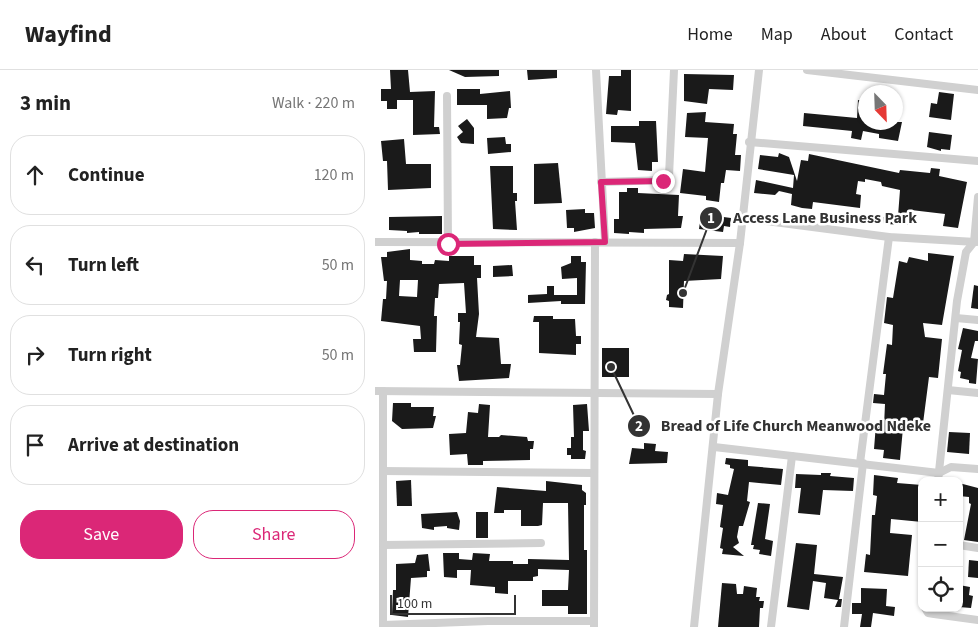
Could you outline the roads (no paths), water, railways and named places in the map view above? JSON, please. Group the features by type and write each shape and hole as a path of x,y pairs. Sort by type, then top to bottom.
{"street":[{"path":"597,70 605,242"},
{"path":"601,182 667,180 669,176 674,70"},
{"path":"694,627 714,446 717,394 740,243 749,142 759,70"},
{"path":"807,70 978,90"},
{"path":"447,96 448,244"},
{"path":"749,142 978,161"},
{"path":"939,477 955,318 966,252 976,242 978,196"},
{"path":"742,218 889,238 976,242"},
{"path":"845,627 861,463 889,238"},
{"path":"375,242 448,244 740,243"},
{"path":"595,242 594,394 595,624 487,621 383,626 383,471 379,391 594,394 717,394"},
{"path":"955,318 978,320"},
{"path":"947,390 978,393"},
{"path":"714,446 861,463 939,477 951,468 978,469"},
{"path":"771,627 792,456"},
{"path":"383,471 594,473"},
{"path":"383,545 541,543"},
{"path":"963,546 978,548"},
{"path":"927,612 978,620"}],"place":[{"name":"Access Lane Business Park","path":"683,293"},
{"name":"Bread of Life Church Meanwood Ndeke","path":"611,367"}]}
